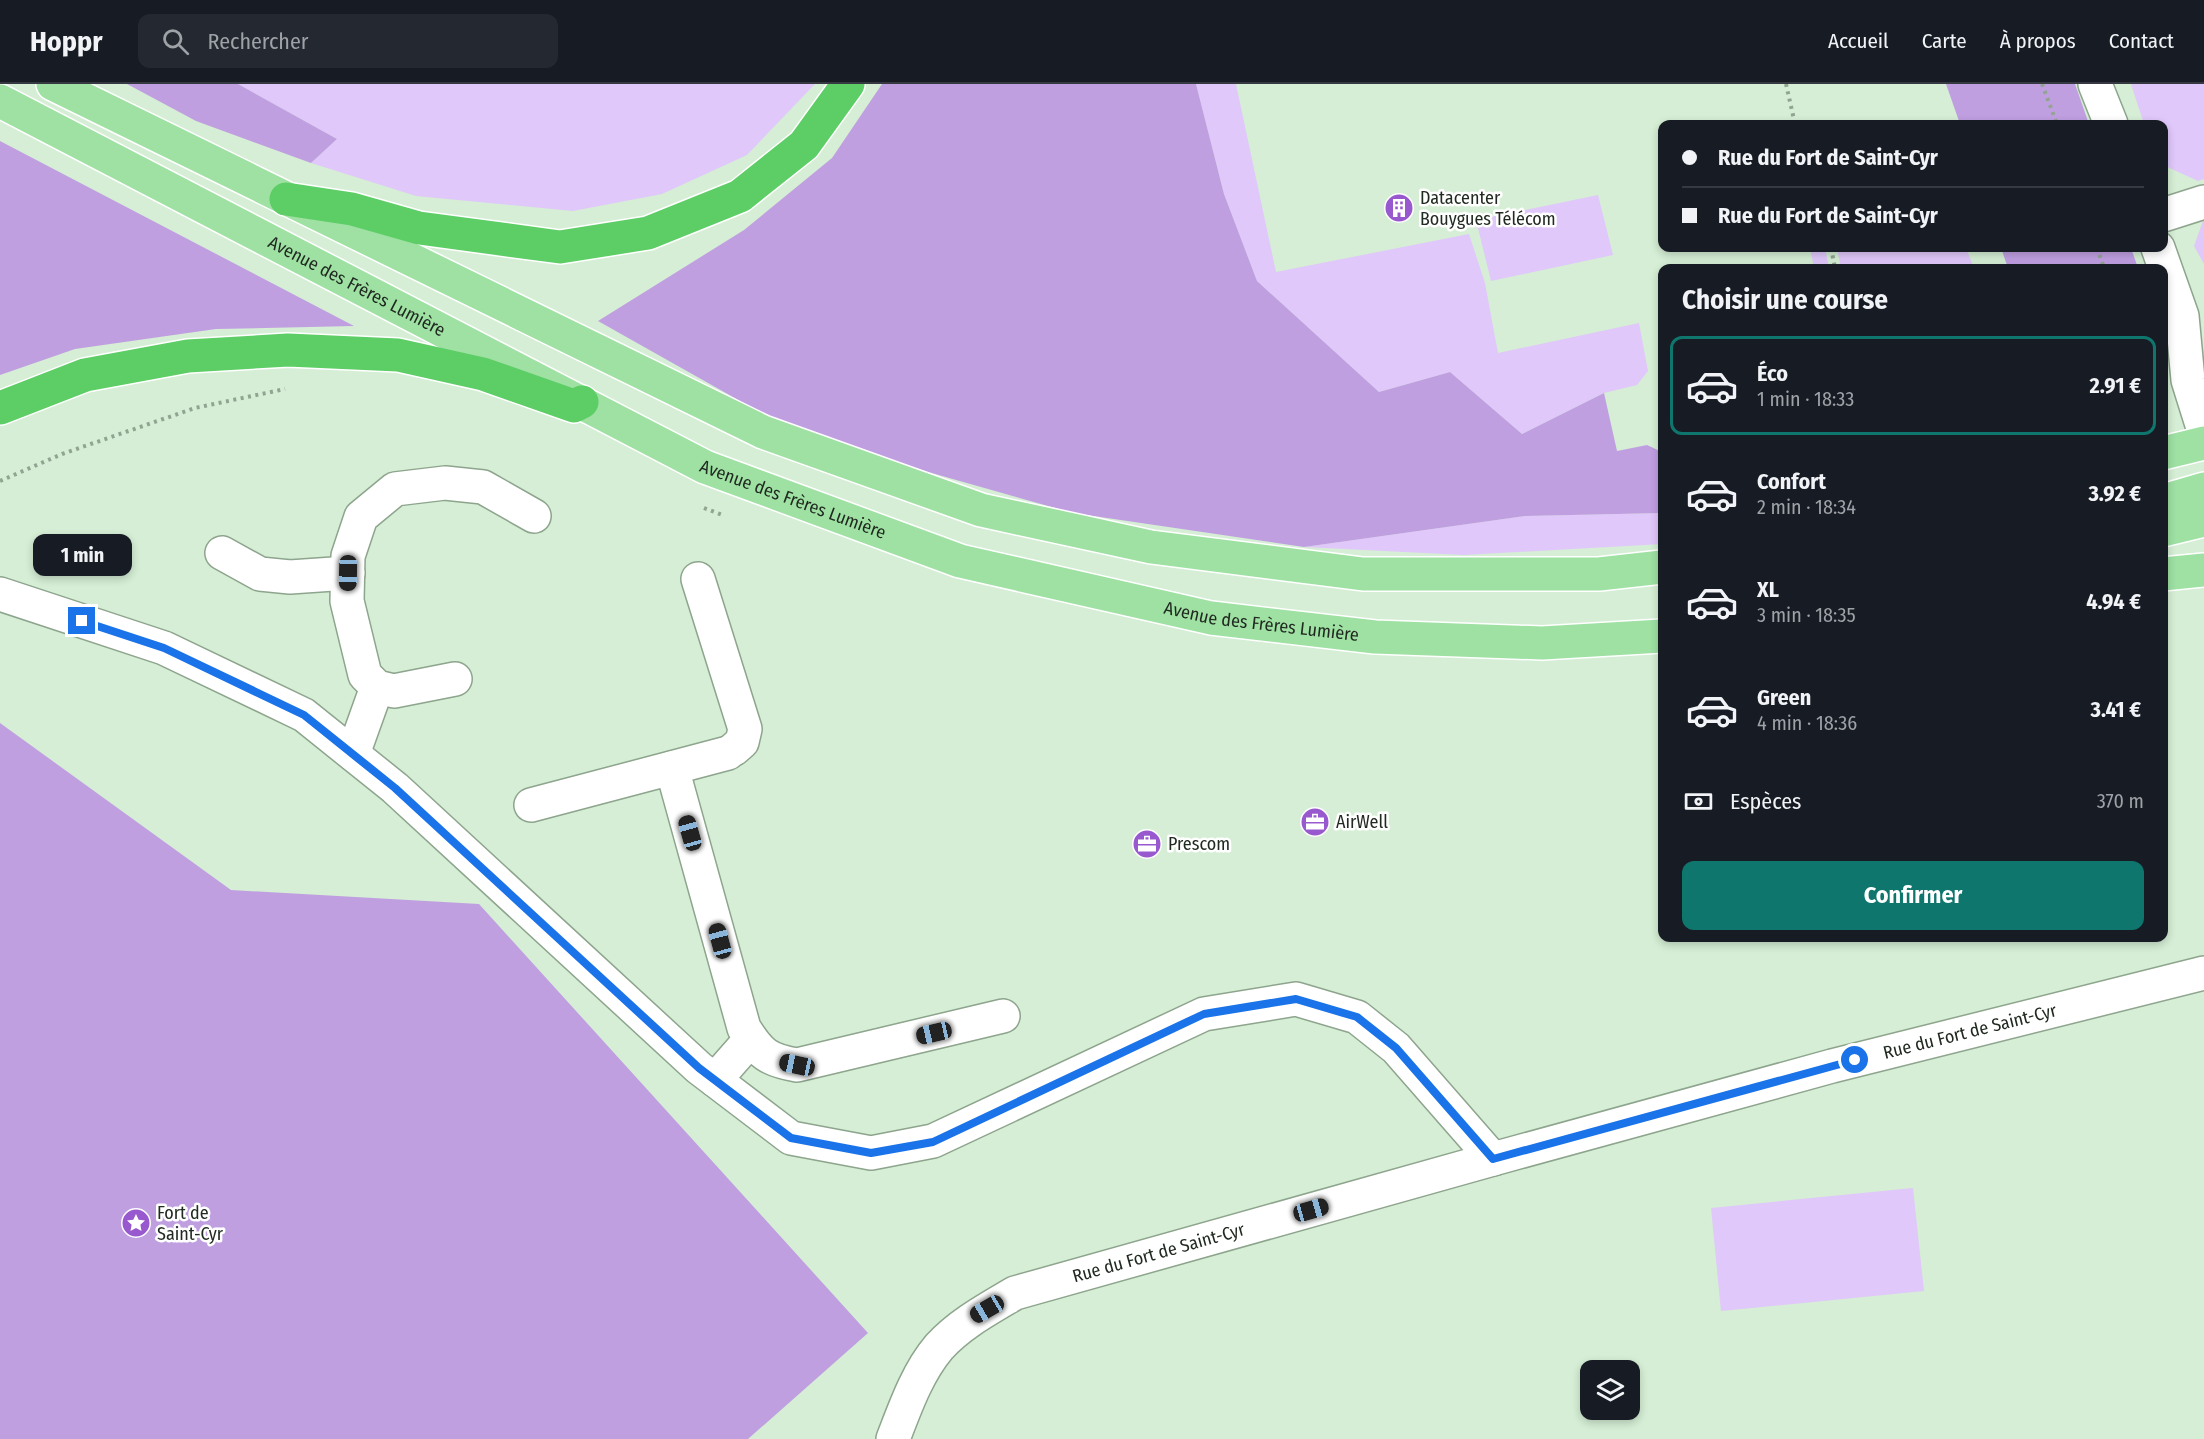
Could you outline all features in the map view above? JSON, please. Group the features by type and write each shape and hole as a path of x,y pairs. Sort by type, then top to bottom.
{"highway":[{"path":"286,199 352,209 419,228 560,247 648,233 740,196 804,145 848,84"},
{"path":"0,408 86,375 188,356 288,350 398,355 483,374 574,406 582,402"}],"main road":[{"path":"53,84 764,432 981,510 1151,547 1363,574 1599,574 1658,567"},
{"name":"Avenue des Frères Lumière","path":"0,101 705,467 960,561 1211,618 1375,637 1542,643 1658,636"},
{"path":"2168,452 2204,443"},
{"path":"2168,500 2204,489"},
{"path":"2168,529 2204,520"},
{"path":"2168,574 2204,570"}],"street":[{"path":"2095,84 2109,120"},
{"path":"2168,213 2204,202"},
{"path":"2168,271 2193,327 2188,380 2204,431"},
{"path":"455,679 394,691 377,687 365,675 347,601 348,556 361,517 395,489 445,483 483,487 534,516"},
{"path":"222,553 260,574 290,578 348,573"},
{"path":"531,804 731,751 742,742 745,729 698,579"},
{"path":"0,594 164,648 304,715 395,788 715,1080 791,1138 871,1153 933,1142 1204,1014 1296,999 1357,1017 1396,1048 1493,1159"},
{"path":"353,754 377,687"},
{"path":"672,768 744,1028 751,1039 772,1060 797,1065 1003,1016"},
{"name":"Rue du Fort de Saint-Cyr","path":"893,1439 911,1393 939,1348 973,1317 1015,1293 1832,1066 2204,973"},
{"path":"715,1080 751,1039"}],"path":[{"path":"1786,84 1794,120"},
{"path":"2042,84 2056,120"},
{"path":"0,481 63,454 195,408 288,388"}],"shaded area":[{"path":"127,84 238,84 337,139 311,163 196,121"},
{"path":"238,84 815,84 747,155 662,194 573,211 416,196 311,163 337,139"},
{"path":"882,84 1196,84 1224,194 1257,281 1379,392 1450,372 1522,434 1604,393 1617,451 1647,445 1658,450 1658,513 1525,516 1304,547 1073,513 928,472 781,424 598,321 744,230 832,158"},
{"path":"1196,84 1236,84 1276,272 1469,234 1485,283 1498,353 1639,323 1648,371 1637,385 1604,393 1522,434 1450,372 1379,392 1257,281 1224,194"},
{"path":"1946,84 2075,84 2088,120 1959,120"},
{"path":"2131,84 2204,84 2204,179 2198,181 2168,167 2168,120 2143,120"},
{"path":"0,141 354,326 216,329 75,349 0,375"},
{"path":"1598,195 1613,255 1491,281 1476,220"},
{"path":"2204,218 2204,264 2194,246"},
{"path":"1811,252 1826,252 1828,264 1813,264"},
{"path":"1838,252 1968,252 1972,264 1840,264"},
{"path":"2002,252 2132,252 2137,264 2007,264"},
{"path":"1658,513 1658,544 1464,555 1304,547 1525,516"},
{"path":"0,723 231,890 479,904 868,1333 748,1439 0,1439"},
{"path":"1913,1188 1924,1291 1721,1311 1711,1208"}],"place":[{"name":"Datacenter Bouygues Télécom","path":"1399,208"},
{"name":"AirWell","path":"1315,822"},
{"name":"Prescom","path":"1147,844"},
{"name":"Fort de Saint-Cyr","path":"136,1223"}],"route":[{"path":"82,621 164,648 304,715 395,788 699,1068 791,1138 871,1153 933,1142 1204,1014 1296,999 1357,1017 1396,1048 1493,1159 1855,1060"}]}
